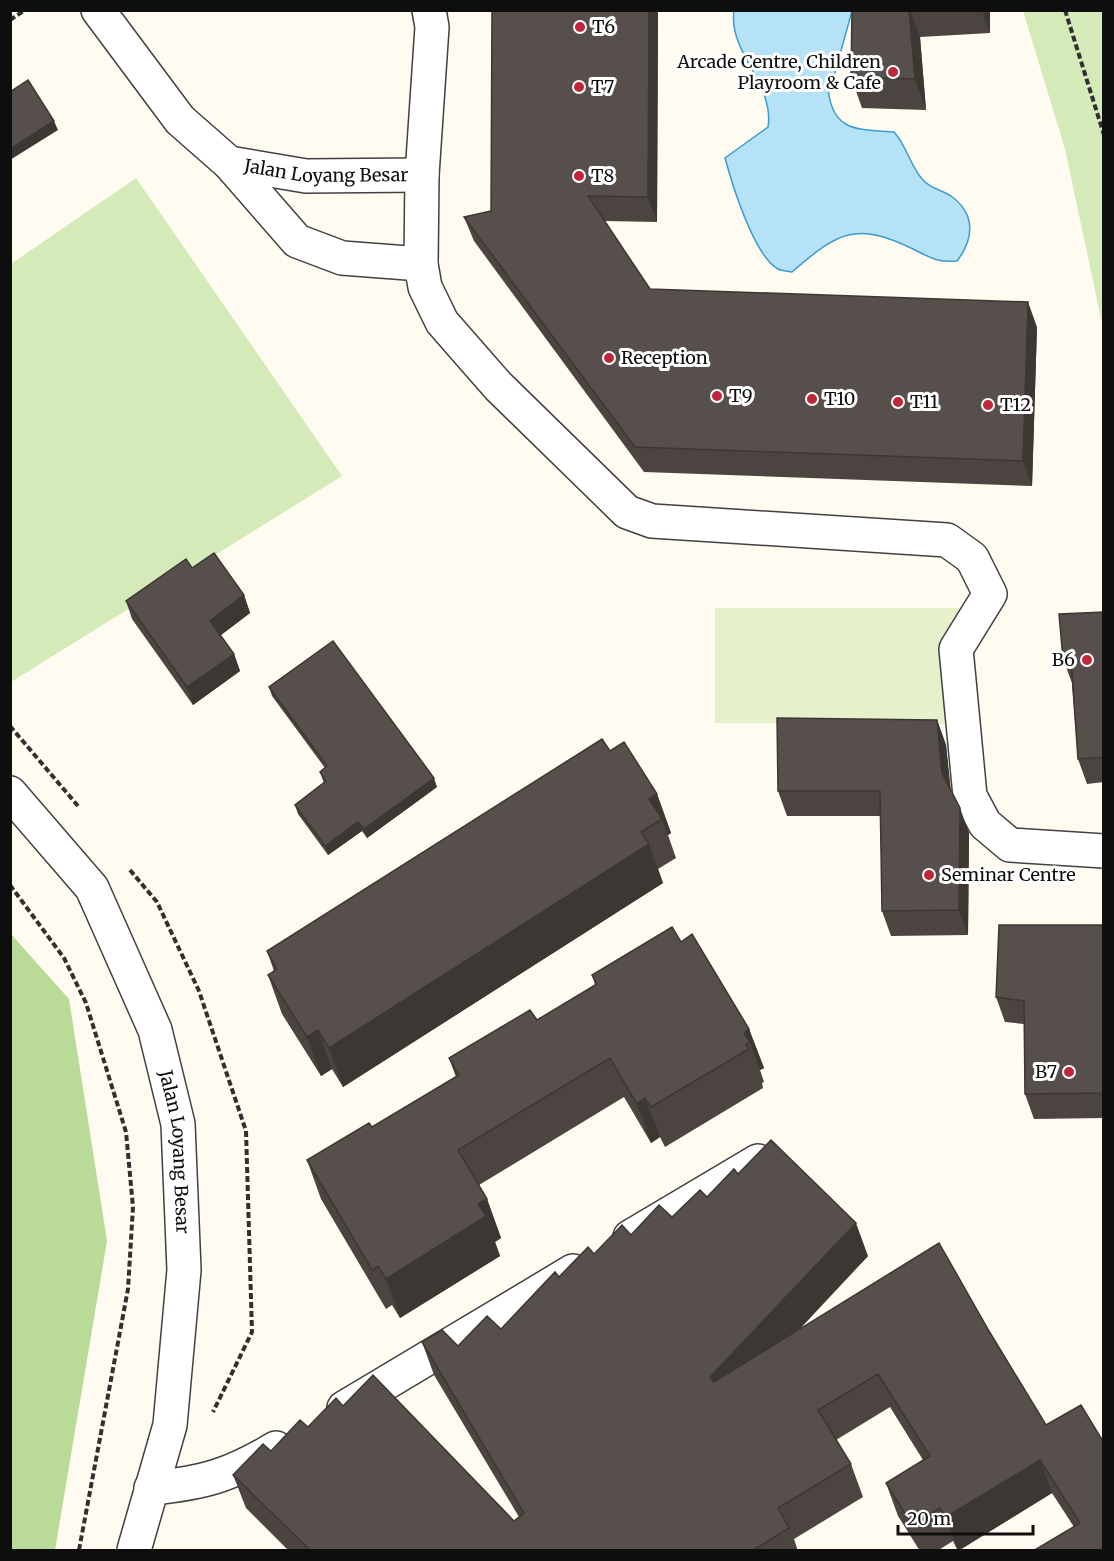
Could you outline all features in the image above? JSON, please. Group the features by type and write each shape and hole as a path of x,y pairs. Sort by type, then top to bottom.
{"street":[{"name":"Jalan Loyang Besar","path":"98,10 180,120 229,163 297,242 342,258 421,264"},
{"path":"429,10 432,27 422,175 421,264 425,287 442,322 498,386 627,512 652,520 947,540 972,558 990,594 956,649 970,796 985,824 1010,845 1104,851"},
{"name":"Jalan Loyang Besar","path":"229,163 306,176 422,175"},
{"name":"Jalan Loyang Besar","path":"10,793 92,888 155,1030 178,1124 184,1270 170,1425 134,1551"},
{"path":"151,1488 203,1482 242,1468 758,1161"}],"path":[{"path":"10,20 25,10"},
{"path":"1065,10 1104,135"},
{"path":"10,885 64,958 86,1003 126,1132 133,1207 128,1289 79,1551"}],"green space":[{"path":"1023,11 1103,11 1103,328 1065,149"},
{"path":"136,178 342,476 11,682 11,264"},
{"path":"715,608 959,608 960,724 715,723"},
{"path":"10,933 69,999 107,1241 55,1550 11,1550"}],"water":[{"path":"734,11 852,11 834,76 828,89 835,114 849,126 894,132 923,180 959,203 965,211 970,227 967,244 957,261 934,259 893,240 862,233 835,240 792,272 778,269 769,262 745,218 725,158 768,127 765,97 738,41 734,26"}],"building":[{"path":"492,10 649,10 648,197 588,196 650,289 1028,302 1023,461 635,447 464,217 491,211"},
{"path":"852,10 909,10 915,79 851,77"},
{"path":"28,80 54,121 10,149 10,92"},
{"path":"214,553 244,595 210,621 234,654 187,687 126,601 186,559 192,568"},
{"path":"1104,612 1104,757 1078,759 1071,659 1063,659 1059,614"},
{"path":"333,641 434,778 364,829 358,822 325,846 295,805 326,781 320,772 327,766 269,687"},
{"name":"Seminar Centre","path":"777,718 937,720 942,773 960,808 959,910 882,911 880,791 778,791"},
{"path":"602,739 610,751 624,742 657,794 649,799 662,819 641,832 649,844 329,1048 318,1030 307,1037 268,975 277,969 267,951"},
{"name":"B7","path":"999,925 1104,925 1104,1093 1025,1094 1024,1001 996,997"},
{"path":"672,927 681,942 692,934 749,1029 744,1033 750,1042 746,1045 749,1049 651,1107 645,1098 637,1104 610,1058 458,1150 487,1199 478,1204 486,1216 386,1279 378,1266 372,1270 307,1160 369,1123 372,1127 459,1075 449,1058 530,1010 537,1020 597,984 592,975"},
{"path":"771,1140 856,1223 710,1377 714,1382 939,1243 1046,1425 1081,1405 1104,1443 1104,1551 1033,1551 1080,1523 1040,1460 946,1517 940,1508 912,1525 886,1483 930,1456 878,1374 818,1410 851,1464 778,1508 789,1528 752,1551 311,1551 233,1475 263,1444 271,1451 300,1420 308,1427 336,1398 343,1406 373,1375 514,1521 524,1513 422,1342 442,1330 458,1346 487,1316 501,1329 555,1272 559,1277 588,1247 594,1254 622,1225 631,1235 659,1205 672,1217 700,1190 707,1197 734,1169 738,1174"}],"place":[{"name":"T6","path":"580,27"},
{"name":"Arcade Centre, Children Playroom & Cafe","path":"893,72"},
{"name":"T7","path":"579,87"},
{"name":"T8","path":"579,176"},
{"name":"Reception","path":"609,358"},
{"name":"T9","path":"717,396"},
{"name":"T10","path":"812,399"},
{"name":"T11","path":"898,402"},
{"name":"T12","path":"988,405"},
{"name":"B6","path":"1087,660"},
{"name":"Seminar Centre","path":"929,875"},
{"name":"B7","path":"1069,1072"}]}
